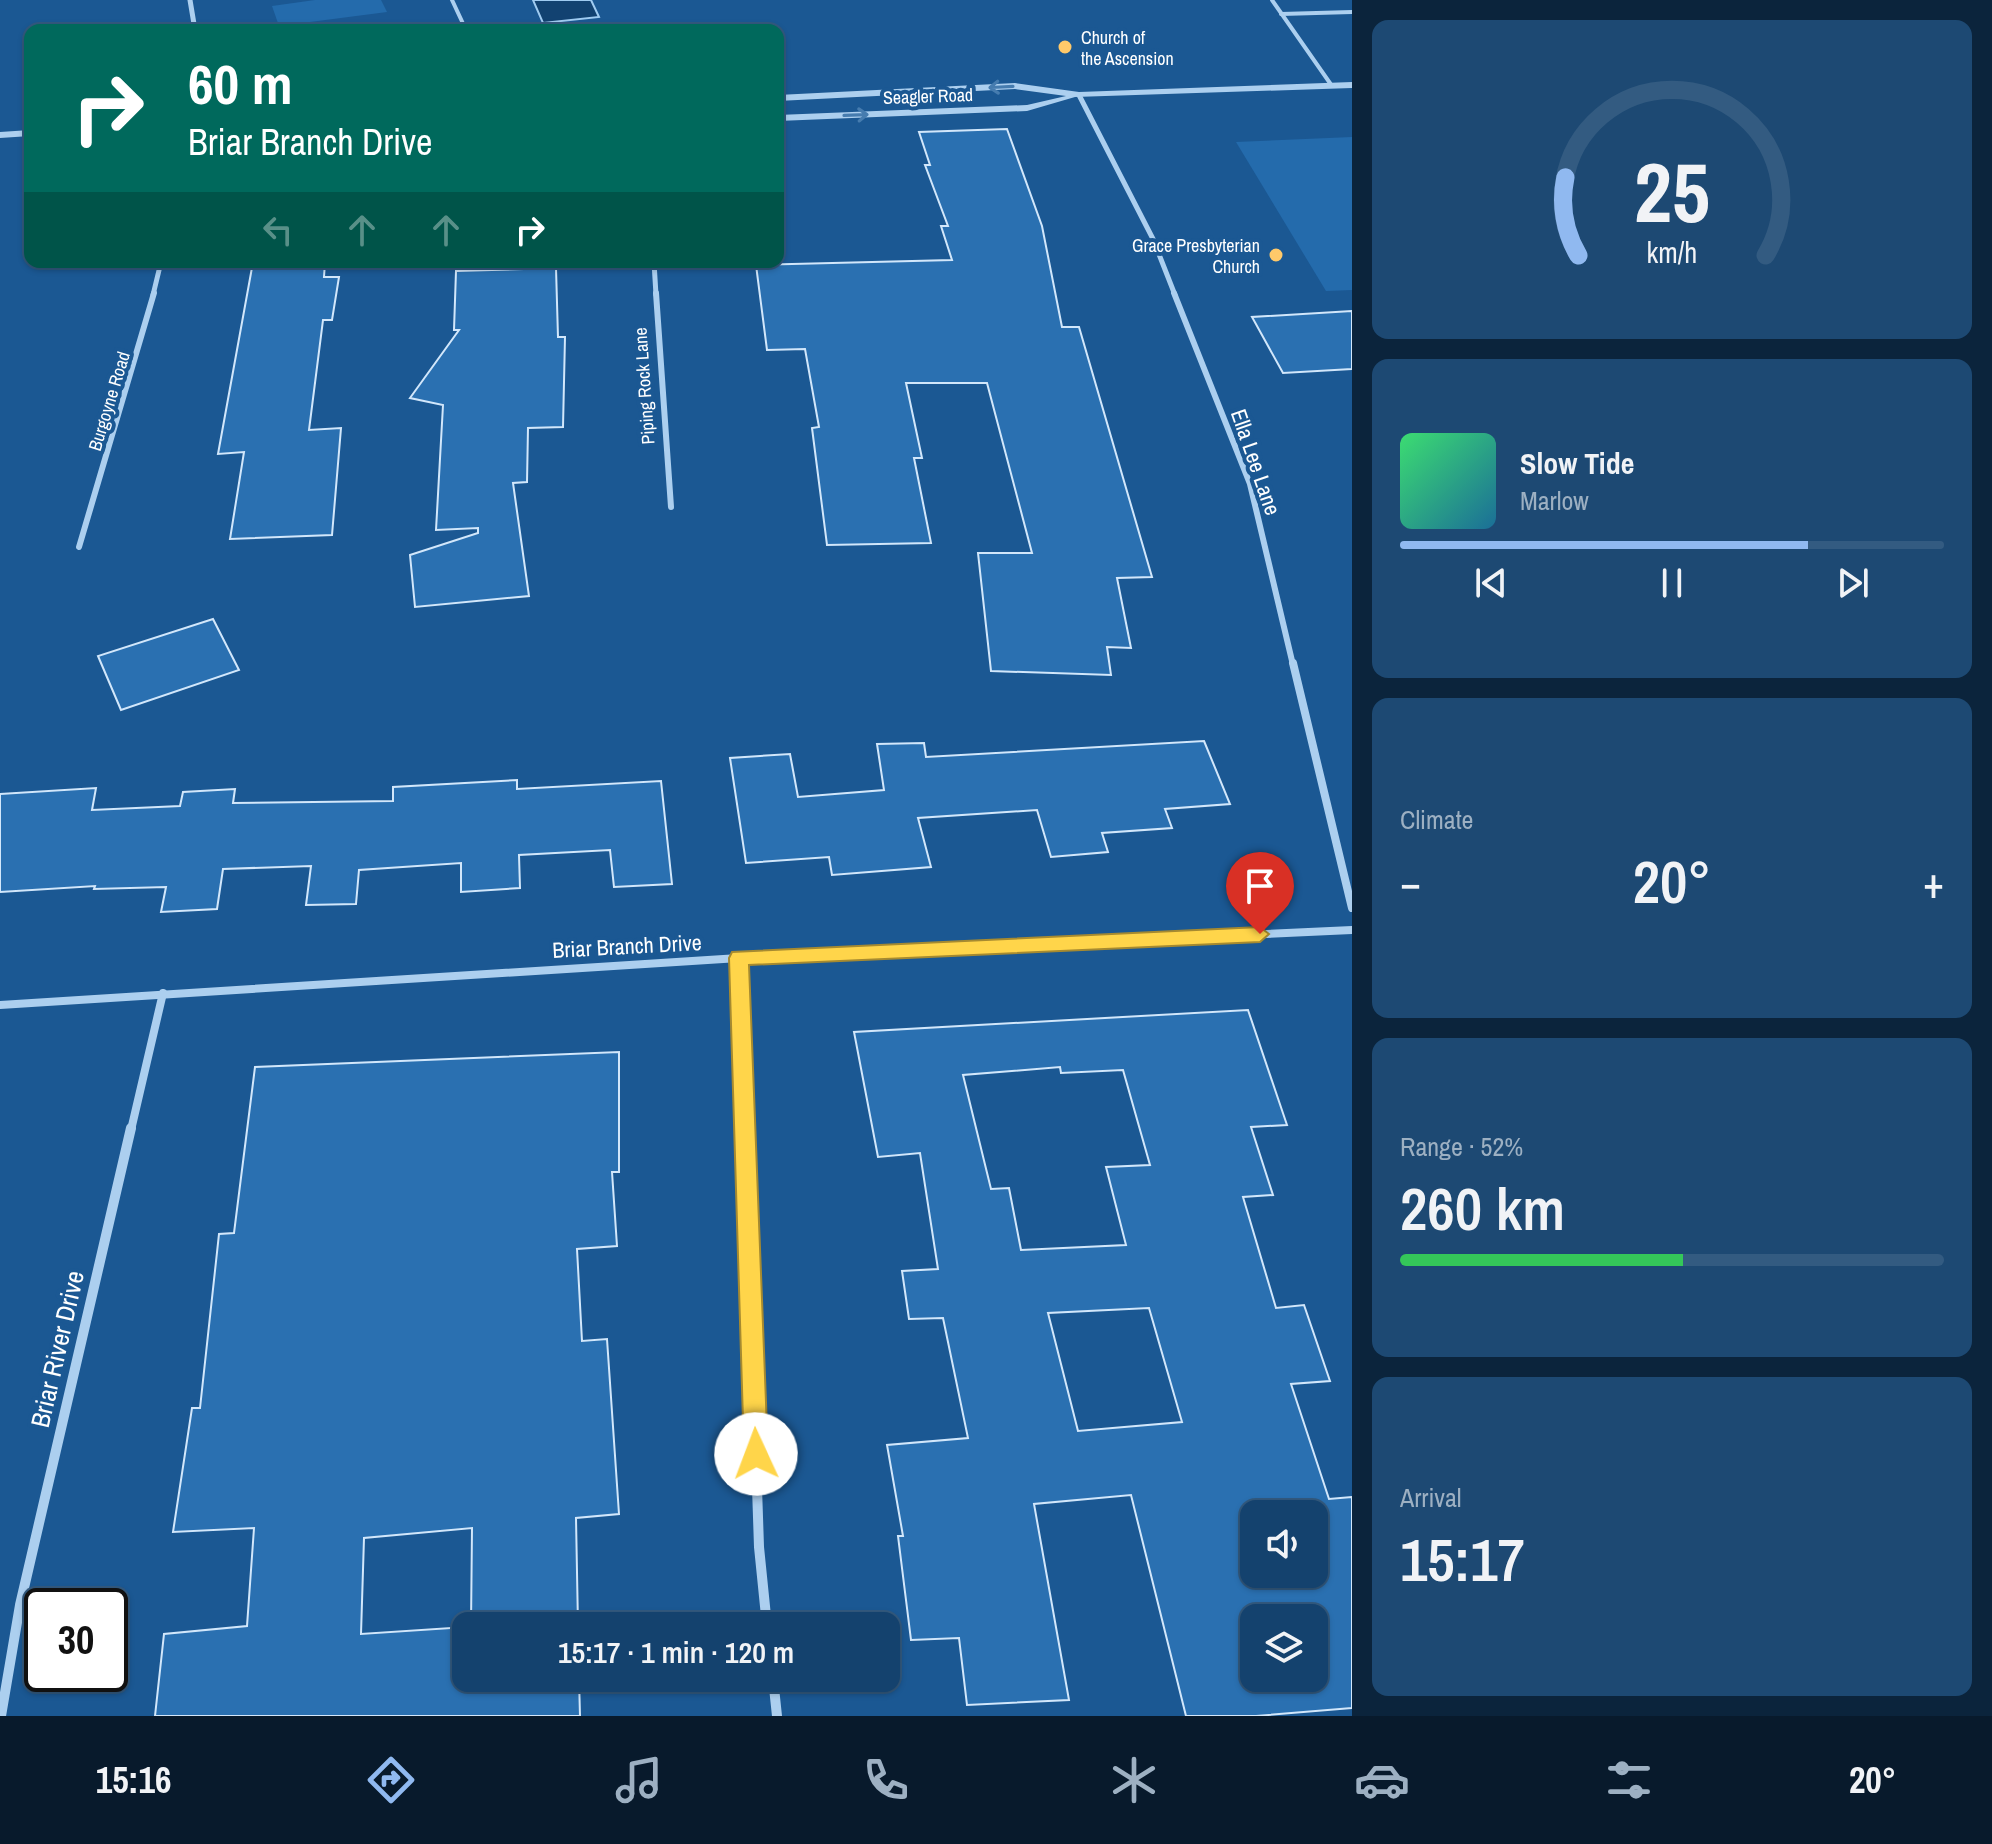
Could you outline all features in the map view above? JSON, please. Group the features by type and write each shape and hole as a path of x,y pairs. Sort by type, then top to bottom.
{"street":[{"path":"190,0 194,24"},
{"name":"Seagler Road","path":"784,98 1015,86 1079,95 1352,85"},
{"name":"Seagler Road","path":"784,118 1027,108 1079,95"},
{"name":"Ella Lee Lane","path":"1079,95 1153,239 1250,484 1352,908"},
{"path":"0,135 24,133"},
{"name":"Burgoyne Road","path":"79,547 143,337 160,268"},
{"name":"Piping Rock Lane","path":"654,268 671,507"},
{"name":"Briar Branch Drive","path":"0,1005 739,958 1352,930"},
{"path":"739,958 759,1547 766,1612"},
{"name":"Briar River Drive","path":"1,1716 20,1605 163,993"},
{"path":"774,1692 777,1716"}],"lane":[{"path":"452,0 463,24"},
{"path":"1272,0 1332,86"},
{"path":"1281,14 1352,12"}],"shaded area":[{"path":"315,0 381,0 387,12 278,24 272,6"},
{"path":"533,0 591,0 599,17 543,23"},
{"path":"1352,137 1352,290 1326,291 1236,142"}],"building":[{"path":"1007,129 1042,226 1062,327 1079,327 1152,577 1117,578 1131,648 1107,647 1111,675 991,671 978,553 1032,553 987,383 906,383 922,458 914,458 931,543 827,545 812,428 819,427 805,349 767,350 756,268 784,268 784,264 952,260 941,226 948,226 925,165 930,165 919,132"},
{"path":"252,268 325,268 324,277 339,277 332,320 323,320 309,430 341,428 332,535 230,539 244,452 218,454"},
{"path":"556,268 558,337 565,337 563,427 528,428 527,482 513,483 529,596 415,607 410,555 478,533 478,528 436,530 443,405 410,398 459,330 454,330 456,271"},
{"path":"1352,311 1352,369 1283,373 1252,317"},
{"path":"213,619 239,670 121,710 98,656"},
{"path":"1204,741 1230,804 1165,809 1172,828 1102,833 1108,852 1051,857 1037,810 918,818 931,867 832,875 829,857 746,863 730,758 790,754 798,797 884,790 877,744 924,743 926,757"},
{"path":"517,780 517,789 661,781 672,884 614,887 610,850 519,855 520,888 461,892 461,863 359,870 356,904 306,905 311,866 223,869 217,909 161,912 166,887 94,889 95,886 0,892 0,794 96,788 92,810 180,806 183,792 235,789 233,803 393,801 393,787"},
{"path":"1248,1010 1287,1125 1251,1127 1273,1195 1243,1197 1276,1308 1304,1305 1330,1381 1291,1384 1329,1499 1352,1497 1352,1708 1256,1716 1186,1716 1131,1495 1034,1504 1069,1700 967,1705 959,1638 911,1640 898,1536 903,1536 887,1445 968,1438 943,1318 909,1319 902,1271 938,1269 920,1153 878,1157 854,1032","holes":["1060,1067 1061,1073 1123,1070 1150,1165 1106,1167 1126,1245 1021,1250 1009,1188 991,1189 963,1075","1149,1308 1182,1422 1078,1431 1048,1313"]},
{"path":"619,1052 619,1172 612,1172 617,1246 577,1249 582,1341 607,1339 619,1514 576,1518 578,1612 471,1612 472,1528 364,1538 361,1634 452,1628 452,1692 579,1692 580,1716 155,1716 164,1634 247,1626 254,1528 173,1532 192,1408 200,1408 219,1234 234,1233 255,1067"}],"place":[{"name":"Church of the Ascension","path":"1065,47"},
{"name":"Grace Presbyterian Church","path":"1276,255"}],"route":[{"path":"756,1454 739,958 1260,934"}]}
